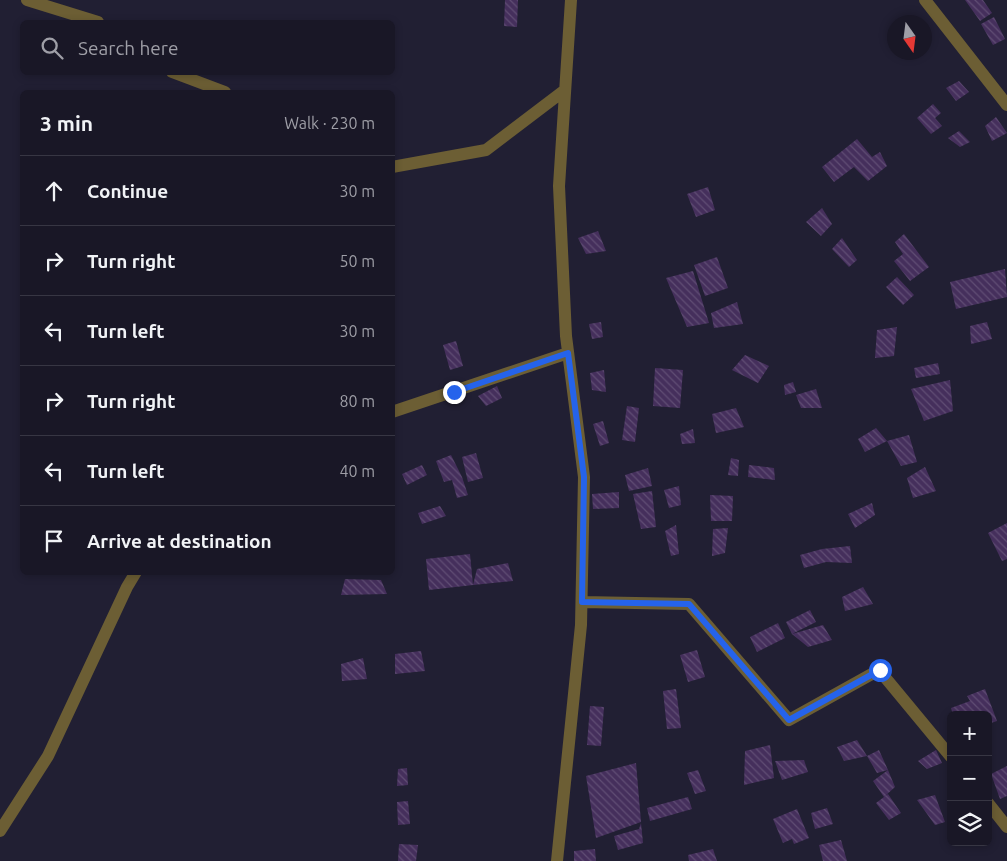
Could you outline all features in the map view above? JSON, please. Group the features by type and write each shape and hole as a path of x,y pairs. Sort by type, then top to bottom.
{"street":[{"path":"27,0 92,20"},
{"path":"557,861 582,602 584,477 568,353 559,186 570,0"},
{"path":"924,0 1007,105"},
{"path":"180,75 220,90"},
{"path":"395,166 486,150 565,90"},
{"path":"395,411 568,353"},
{"path":"0,831 48,756 126,586 134,575"},
{"path":"582,602 689,604 789,720 880,670 950,756"},
{"path":"992,809 1007,826"}],"building":[{"path":"505,0 518,0 517,27 504,26"},
{"path":"965,0 983,0 992,13 980,21"},
{"path":"994,17 1005,39 993,45 981,24"},
{"path":"959,81 969,92 956,101 946,88"},
{"path":"933,104 941,113 935,118 942,126 931,134 917,118"},
{"path":"996,117 1007,133 992,141 985,126"},
{"path":"959,131 970,142 960,147 948,138"},
{"path":"857,139 872,157 880,152 887,166 868,181 854,167 834,182 822,167"},
{"path":"708,187 715,210 696,217 687,194"},
{"path":"822,208 832,224 821,236 806,222"},
{"path":"598,231 606,251 586,254 578,238"},
{"path":"904,234 929,267 910,281 894,261 903,254 895,242"},
{"path":"842,238 857,260 849,267 832,249"},
{"path":"717,257 728,288 705,296 694,265"},
{"path":"1005,269 1007,297 956,309 950,282"},
{"path":"693,271 709,323 687,327 666,278"},
{"path":"897,277 914,295 903,305 886,287"},
{"path":"737,302 743,324 714,328 711,313"},
{"path":"601,322 603,337 592,339 589,324"},
{"path":"987,322 992,339 971,344 970,326"},
{"path":"897,327 894,356 875,358 877,330"},
{"path":"456,341 463,366 450,370 443,345"},
{"path":"745,355 769,366 758,383 732,370"},
{"path":"938,363 940,374 916,378 914,368"},
{"path":"655,368 683,370 680,408 653,406"},
{"path":"604,370 606,392 592,390 590,373"},
{"path":"950,380 953,411 924,421 911,389"},
{"path":"793,382 796,392 785,395 784,385"},
{"path":"497,386 502,398 486,406 478,396"},
{"path":"816,389 822,408 801,408 796,395"},
{"path":"627,406 639,408 635,442 622,440"},
{"path":"736,408 744,427 716,433 712,414"},
{"path":"603,421 609,443 600,446 593,424"},
{"path":"876,428 887,441 865,452 858,439"},
{"path":"693,429 695,443 682,444 680,434"},
{"path":"909,435 917,462 901,466 887,441"},
{"path":"476,453 483,478 468,482 462,457"},
{"path":"451,455 462,477 468,495 457,498 452,480 444,482 436,461"},
{"path":"731,458 739,460 738,476 728,475"},
{"path":"422,465 427,475 407,485 402,474"},
{"path":"749,465 774,468 775,480 748,477"},
{"path":"925,467 936,491 913,498 907,478"},
{"path":"648,468 652,486 629,491 625,475"},
{"path":"679,486 681,505 669,508 664,490"},
{"path":"652,491 656,527 641,529 633,494"},
{"path":"619,492 619,508 593,509 592,494"},
{"path":"710,495 733,496 732,521 711,521"},
{"path":"872,503 875,515 855,528 848,514"},
{"path":"440,506 446,516 422,524 418,513"},
{"path":"1007,523 1007,559 1002,561 988,533"},
{"path":"676,525 679,554 671,556 665,531"},
{"path":"728,528 725,553 712,556 713,529"},
{"path":"850,546 852,563 826,562 804,568 800,555 822,549"},
{"path":"470,554 473,585 429,590 426,559"},
{"path":"508,563 513,581 473,585 477,569"},
{"path":"345,579 381,580 387,594 341,595"},
{"path":"863,587 873,604 845,611 842,597"},
{"path":"810,610 816,622 792,634 786,622"},
{"path":"778,623 785,638 757,652 750,637"},
{"path":"823,625 832,640 808,647 792,634"},
{"path":"697,650 705,677 688,682 680,655"},
{"path":"421,651 425,671 395,674 395,654"},
{"path":"363,658 367,679 342,681 341,664"},
{"path":"676,689 681,728 667,729 663,691"},
{"path":"985,689 997,721 992,723 992,711 952,711 951,708 970,701 967,696"},
{"path":"590,706 604,707 601,746 587,745"},
{"path":"857,740 867,756 844,761 837,747"},
{"path":"770,745 774,778 744,785 745,751"},
{"path":"879,750 888,770 877,773 867,756"},
{"path":"936,750 942,763 927,769 918,761"},
{"path":"804,760 808,772 782,780 775,761"},
{"path":"636,763 641,822 596,838 586,776"},
{"path":"1007,766 1007,796 1000,799 992,774"},
{"path":"407,768 408,785 397,786 398,769"},
{"path":"698,770 706,791 695,794 687,773"},
{"path":"888,770 895,787 884,797 873,781"},
{"path":"888,794 901,813 889,820 876,803"},
{"path":"935,795 945,822 935,825 917,800"},
{"path":"688,797 692,809 650,821 647,808"},
{"path":"408,801 410,824 398,825 397,802"},
{"path":"827,808 833,824 815,829 811,813"},
{"path":"797,809 809,838 794,844 792,839 783,843 773,819"},
{"path":"641,823 643,843 618,850 614,836 639,829"},
{"path":"841,840 847,861 823,861 819,845"},
{"path":"399,844 418,845 416,861 398,861"},
{"path":"595,849 596,861 574,861 574,851"},
{"path":"713,849 717,861 689,861 688,855"}],"route":[{"path":"454,392 568,353 584,477 582,602 689,604 789,720 880,670"}]}
